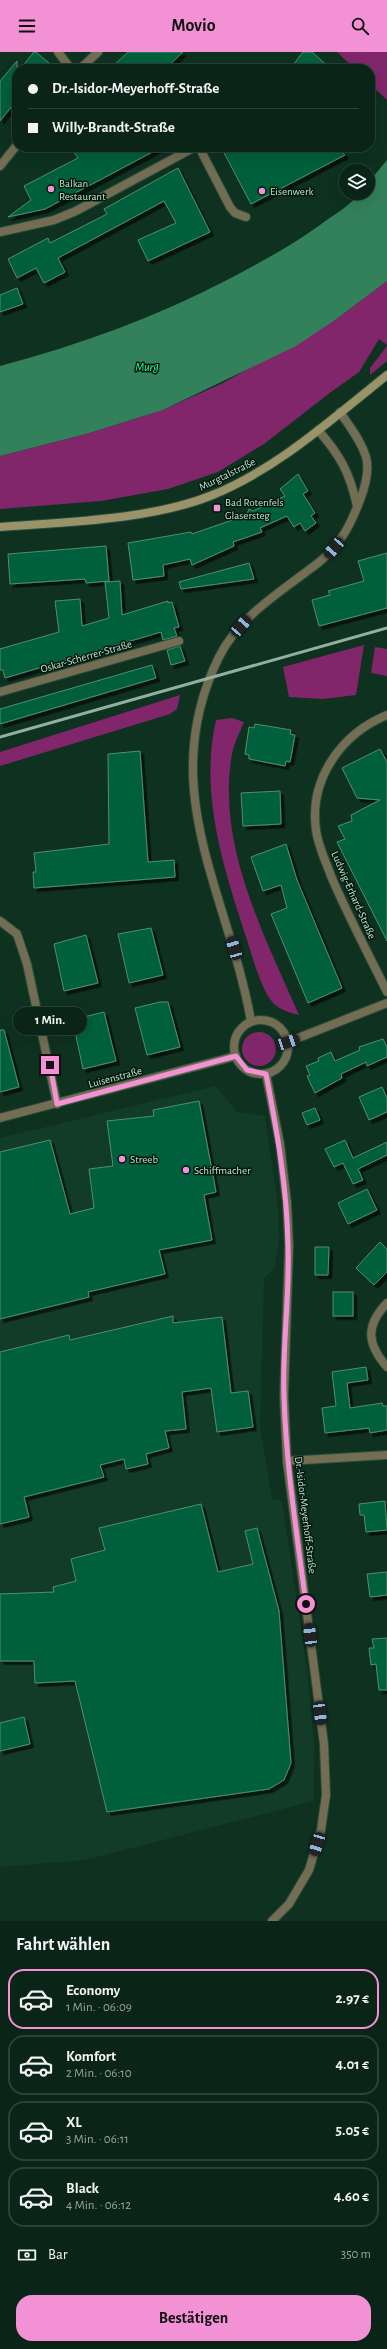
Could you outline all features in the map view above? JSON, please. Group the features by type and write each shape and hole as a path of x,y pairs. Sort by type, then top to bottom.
{"street":[{"path":"58,52 67,64"},
{"path":"85,64 98,52"},
{"path":"0,166 12,151"},
{"path":"0,232 54,220 76,211 186,152"},
{"path":"202,152 230,207 235,213 246,217"},
{"name":"Murgtalstraße","path":"0,527 87,520 156,510 201,499 252,476 286,454 387,375"},
{"path":"251,1021 245,987 208,867 197,823 193,792 193,760 196,728 205,687 220,654 234,634 262,604 326,557 342,538 357,507 368,472 366,458 358,439 340,412"},
{"path":"318,430 337,452 347,469 357,507"},
{"name":"Oskar-Scherrer-Straße","path":"0,692 179,641"},
{"name":"Ludwig-Erhard-Straße","path":"387,714 353,736 334,755 322,777 315,815 316,832 340,897 387,992"},
{"path":"0,921 17,934 27,964 57,1104"},
{"path":"288,1042 387,1003"},
{"path":"267,1020 275,1023 281,1028 288,1042 288,1049 283,1063 279,1068 266,1074 247,1070 236,1056 234,1050 236,1036 245,1025 251,1021 267,1020"},
{"name":"Luisenstraße","path":"0,1118 236,1056"},
{"name":"Dr.-Isidor-Meyerhoff-Straße","path":"266,1074 280,1144 286,1203 288,1246 284,1396 287,1461 324,1744 326,1795 321,1830 309,1870 289,1904 272,1921"},
{"path":"387,1303 372,1321 371,1331 371,1342 378,1357 387,1367"},
{"path":"287,1461 387,1455"}],"shaded area":[{"path":"337,52 387,52 387,100 375,89 375,64 350,64"},
{"path":"387,281 387,345 379,339 359,372 264,444 218,472 168,489 101,501 0,509 0,456 86,434 163,410 223,383 335,320"},
{"path":"387,346 387,361 370,375 370,368"},
{"path":"364,645 356,695 323,699 289,697 283,667"},
{"path":"375,647 387,649 387,676 371,673"},
{"path":"180,695 177,709 170,714 0,766 0,752"},
{"path":"232,718 244,722 232,754 229,788 231,822 237,855 246,888 258,921 299,1015 286,1011 274,1004 265,991 230,886 216,832 210,776 212,748 216,720"},
{"path":"256,1032 262,1032 271,1037 275,1043 275,1055 271,1061 262,1066 256,1066 247,1061 242,1052 242,1046 247,1037"},
{"path":"216,1086 237,1112 265,1116 278,1206 279,1243 274,1268 264,1279 260,1426 272,1499 282,1501 308,1677 314,1745 314,1801 85,1860 0,1867 0,1138"}],"water":[{"name":"Murg","path":"387,160 387,281 335,320 296,346 163,410 86,434 0,456 0,366 59,349 117,329 174,306 229,279 298,240 354,200 375,200 375,175"}],"building":[{"path":"34,52 36,52 50,64 24,64"},
{"path":"128,52 183,52 170,64 115,64"},
{"path":"303,52 312,52 325,64 294,64"},
{"path":"12,67 12,106 0,121 0,81"},
{"path":"74,152 153,152 45,209 8,217 31,200 24,186 78,158"},
{"path":"224,152 342,152 345,155 251,204"},
{"path":"178,168 210,232 148,261 138,240 176,223 164,201 58,258 65,272 50,280 44,283 36,268 17,278 8,259 48,238 50,243 107,214 104,209"},
{"path":"17,288 23,304 0,312 0,295"},
{"path":"298,474 308,491 303,494 315,513 311,516 316,523 305,531 300,523 294,527 287,516 260,528 262,532 233,542 234,546 192,565 190,559 163,565 164,576 133,580 128,543 191,532 192,534 238,518 247,514 249,509 253,511 285,496 280,489"},
{"path":"106,546 109,581 86,583 85,579 10,584 8,554"},
{"path":"387,553 387,608 319,626 312,600 330,595 328,591 364,581 358,561"},
{"path":"249,563 254,579 181,589 179,582"},
{"path":"120,581 122,615 168,601 168,603 172,602 179,627 174,628 177,636 163,640 161,632 5,678 3,670 0,670 0,649 59,632 55,601 80,599 82,626 109,618 105,582"},
{"path":"180,646 185,661 171,665 167,650"},
{"path":"152,665 156,678 0,724 0,709"},
{"path":"255,724 291,730 290,734 295,735 290,762 286,761 285,766 249,759 249,755 245,754 249,727 254,728"},
{"path":"380,749 387,762 387,941 337,842 345,839 338,826 352,821 351,815 380,800 357,798 342,768"},
{"path":"140,751 148,862 174,860 175,877 34,888 33,872 36,872 34,853 109,844 108,754"},
{"path":"280,791 281,824 243,826 241,793"},
{"path":"286,844 297,880 342,988 308,1003 271,914 287,908 281,885 263,891 251,857"},
{"path":"151,928 163,975 129,983 118,934"},
{"path":"86,935 98,983 64,991 54,944"},
{"path":"160,1002 168,1002 180,1047 147,1055 135,1008"},
{"path":"104,1012 116,1061 83,1069 73,1022 81,1020 80,1018"},
{"path":"0,1030 4,1030 19,1087 0,1092"},
{"path":"383,1039 387,1047 387,1057 367,1066 366,1062 341,1074 342,1078 315,1093 307,1076 310,1075 306,1066 319,1061 318,1058 331,1052 335,1061 360,1050 359,1047"},
{"path":"382,1087 387,1098 387,1112 369,1120 359,1097"},
{"path":"199,1101 216,1192 204,1195 212,1240 159,1250 165,1274 88,1292 89,1297 0,1319 0,1152 50,1140 70,1214 94,1208 89,1169 113,1166 107,1121 154,1116 153,1110"},
{"path":"315,1108 320,1120 307,1125 302,1113"},
{"path":"345,1140 353,1158 387,1142 387,1155 358,1169 363,1180 353,1184 343,1163 334,1167 325,1149"},
{"path":"367,1189 377,1210 348,1224 338,1203"},
{"path":"380,1242 387,1249 387,1272 374,1285 356,1268"},
{"path":"315,1247 329,1247 328,1275 315,1275"},
{"path":"333,1292 353,1292 353,1316 333,1316"},
{"path":"173,1316 173,1323 222,1317 231,1393 248,1391 253,1427 217,1432 211,1388 182,1392 186,1429 165,1431 169,1448 146,1454 148,1464 126,1469 124,1459 100,1465 104,1477 24,1497 29,1517 0,1524 0,1352 69,1335 70,1340"},
{"path":"366,1367 368,1380 347,1383 350,1408 382,1403 383,1406 387,1406 387,1430 370,1433 369,1428 325,1433 322,1408 336,1406 332,1372"},
{"path":"385,1501 387,1530 366,1532 364,1515 360,1515 359,1504"},
{"path":"201,1504 218,1572 253,1564 245,1531 257,1528 279,1611 291,1763 284,1780 269,1789 107,1812 75,1681 35,1683 34,1661 0,1661 0,1594 54,1592 53,1587 76,1581 71,1559 105,1550 99,1528"},
{"path":"387,1572 387,1595 370,1597 367,1574"},
{"path":"387,1638 387,1690 379,1690 376,1664 371,1665 369,1648 374,1648 372,1639"},
{"path":"24,1717 30,1744 0,1751 0,1723"}],"railway":[{"path":"0,737 387,628"}],"place":[{"name":"Balkan Restaurant","path":"51,189"},
{"name":"Eisenwerk","path":"262,191"},
{"name":"Bad Rotenfels Glasersteg","path":"217,508"},
{"name":"Streeb","path":"122,1159"},
{"name":"Schiffmacher","path":"186,1170"}],"route":[{"path":"50,1065 57,1104 236,1056 238,1062 247,1070 253,1073 266,1074 280,1144 286,1203 288,1246 284,1334 284,1396 287,1461 306,1604"}]}
